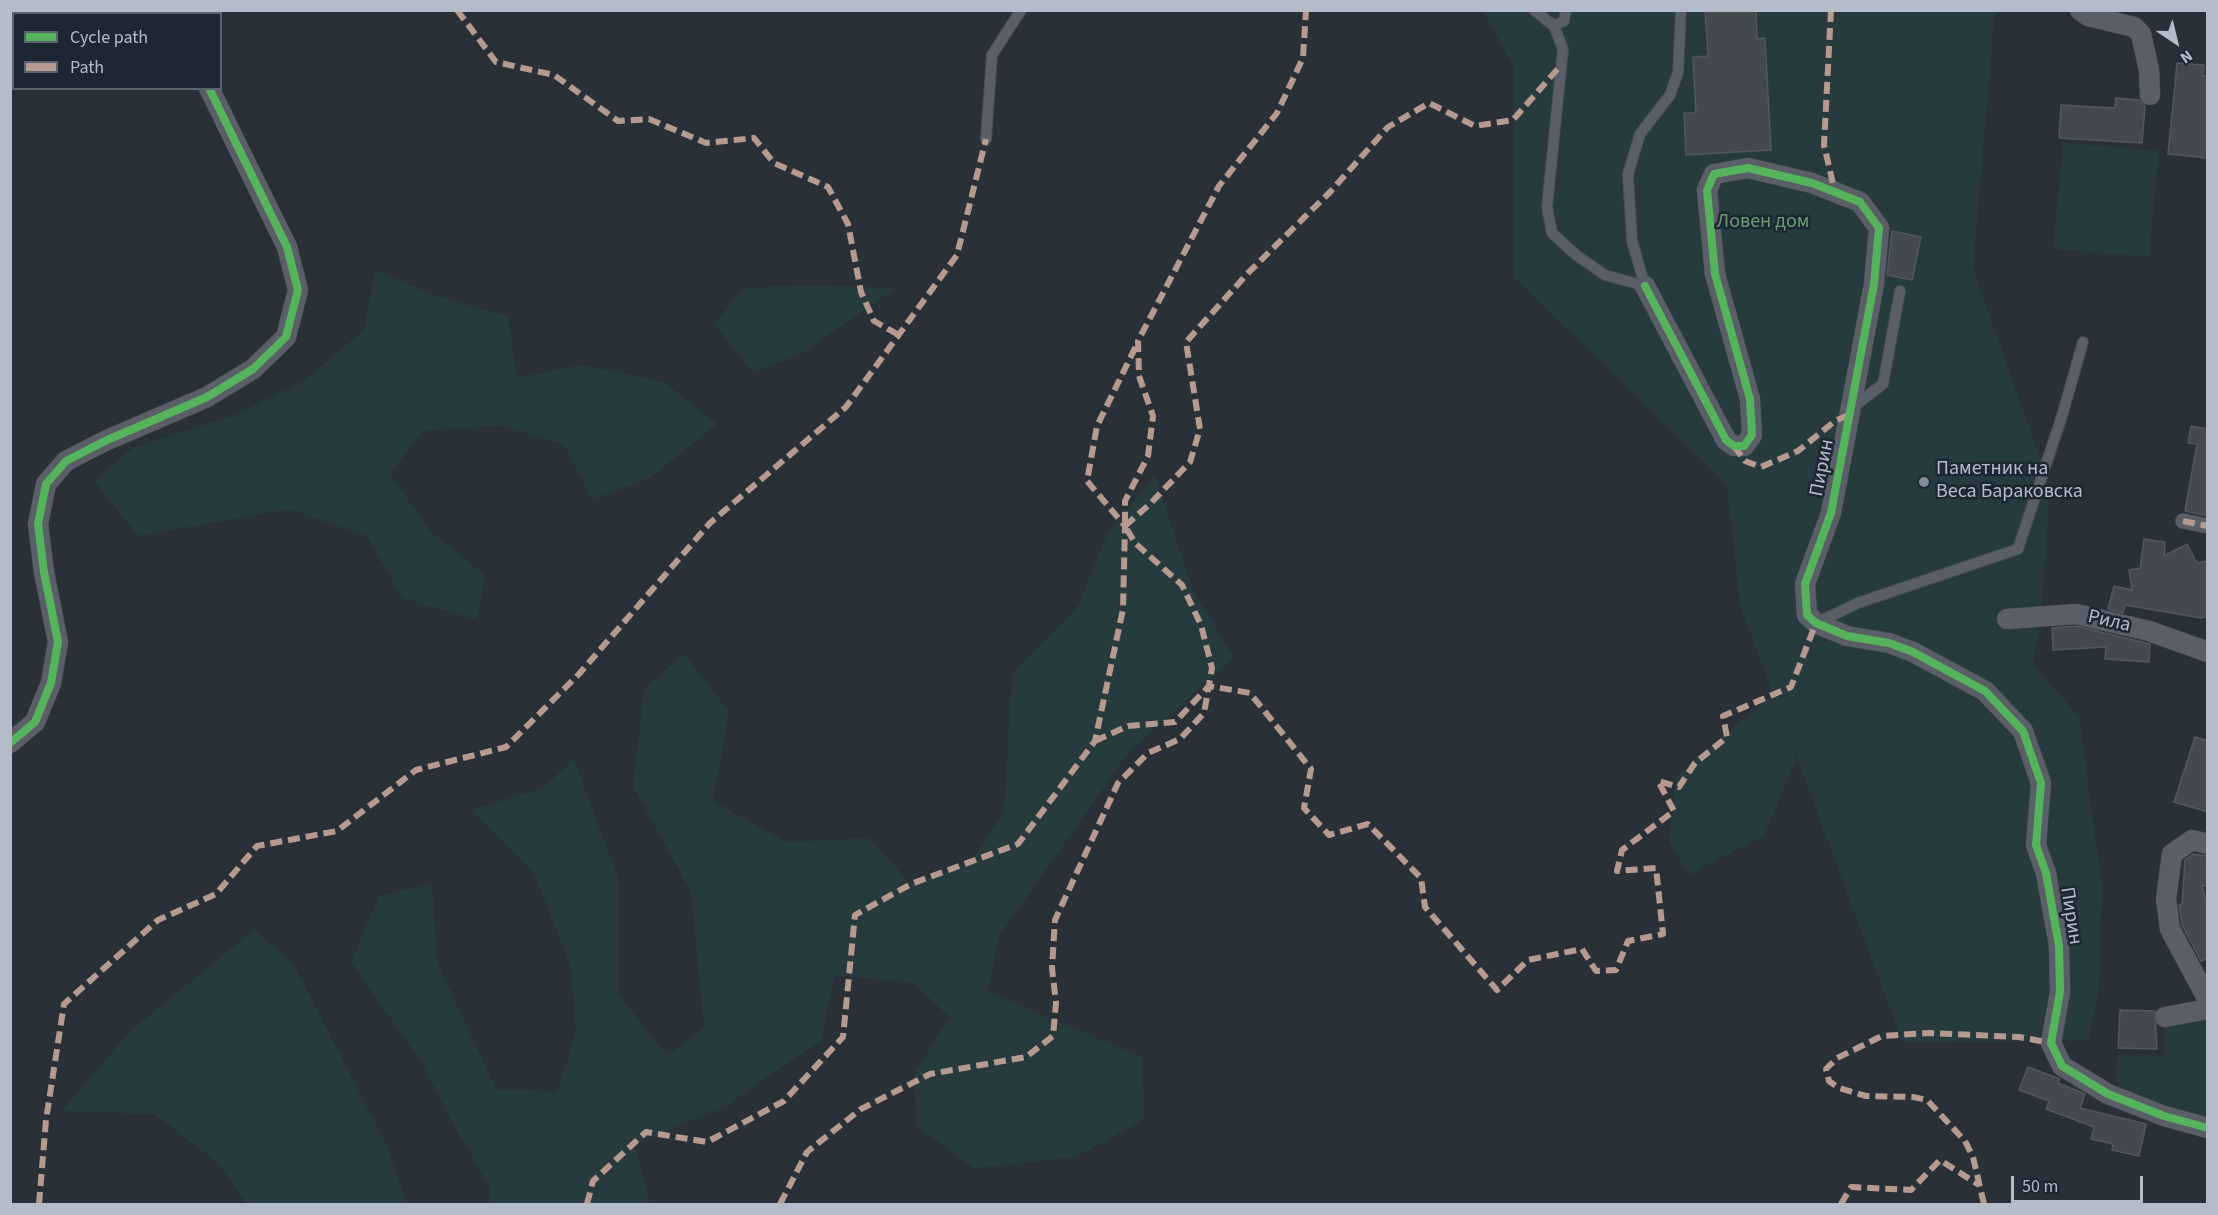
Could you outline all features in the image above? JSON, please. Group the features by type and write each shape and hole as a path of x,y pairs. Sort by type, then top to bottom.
{"street":[{"path":"2080,10 2088,16 2134,27 2141,34 2149,69 2150,95"},
{"path":"10,743 35,722 51,683 58,642 44,572 38,524 46,484 66,461 105,441 207,397 253,369 286,337 298,290 287,247 210,90"},
{"name":"Пирин","path":"1645,286 1726,440 1734,446 1744,446 1752,435 1750,399 1715,274 1707,190 1714,174 1748,168 1812,183 1860,202 1879,228 1874,284 1831,513 1805,585 1807,615 1816,624 1847,636 1889,643 1913,651 1985,691 2023,731 2041,783 2036,845 2046,873 2059,946 2060,992 2051,1042 2062,1066 2108,1094 2164,1116 2208,1128"},
{"path":"2183,521 2208,526"},
{"name":"Рила","path":"2007,619 2076,614 2149,631 2208,652"},
{"path":"2208,844 2192,840 2172,854 2166,899 2170,929 2208,999"},
{"path":"2165,1017 2208,1010"}],"lane":[{"path":"986,139 992,55 1021,10"},
{"path":"1534,10 1554,26 1563,49 1547,207 1552,233 1576,255 1605,275 1645,286"},
{"path":"1554,26 1564,21 1566,10"},
{"path":"1645,286 1632,241 1628,174 1640,134 1670,95 1678,73 1681,10"},
{"path":"1852,408 1883,384 1900,291"},
{"path":"1816,624 1858,603 2018,549 2062,416 2083,342"}],"green space":[{"name":"Ловен дом","path":"1483,11 1995,11 1973,269 2050,486 2042,608 2033,665 2079,716 2102,885 2099,987 2089,1040 1903,1043 1792,745 1796,760 1764,836 1688,875 1669,842 1677,776 1773,694 1740,606 1727,485 1514,277 1513,66"},
{"path":"2063,143 2159,151 2149,257 2053,249"},
{"path":"375,270 439,297 508,316 517,378 582,365 664,382 717,424 651,477 592,500 564,445 505,426 423,430 390,474 430,531 485,575 477,620 402,598 367,536 289,509 138,536 94,481 132,448 235,415 304,381 364,330"},
{"path":"814,285 896,288 803,353 753,373 715,325 742,288"},
{"path":"1155,475 1194,593 1234,657 1128,753 1000,935 987,991 1142,1057 1145,1119 1076,1157 974,1168 916,1126 914,1074 949,1017 913,982 835,976 821,1040 726,1106 634,1145 651,1204 490,1204 489,1186 458,1133 423,1065 351,962 379,896 432,884 437,962 496,1089 557,1092 576,1032 571,968 534,873 471,810 543,788 574,759 619,881 619,995 667,1055 704,1028 691,892 633,786 644,689 684,654 729,711 713,801 786,842 869,838 911,884 971,863 1004,811 1012,674 1078,606 1107,534"},
{"path":"254,930 293,963 386,1144 407,1204 247,1204 217,1162 154,1114 62,1111 130,1031"},
{"path":"2207,1018 2207,1121 2120,1092 2116,1073 2117,1055 2163,1057 2165,1023"}],"building":[{"path":"1705,10 1756,10 1757,39 1765,38 1771,150 1686,155 1684,113 1696,113 1693,57 1708,56"},
{"path":"2177,63 2204,65 2203,76 2208,76 2208,158 2168,154"},
{"path":"2116,98 2139,100 2145,106 2142,143 2059,138 2061,105 2115,108"},
{"path":"1892,231 1921,237 1912,280 1887,275"},
{"path":"2191,426 2208,429 2208,516 2185,511 2197,444 2188,443"},
{"path":"2144,539 2165,542 2164,556 2187,544 2197,563 2208,561 2208,616 2201,618 2125,605 2123,613 2108,609 2114,586 2132,590 2129,570 2140,568"},
{"path":"2076,626 2150,644 2149,662 2105,659 2106,647 2053,650 2052,628"},
{"path":"2195,737 2208,741 2208,812 2174,802"},
{"path":"2193,854 2208,856 2208,886 2202,886 2208,907 2208,958 2201,961 2182,925 2179,905 2182,904 2185,860"},
{"path":"2120,1010 2155,1011 2157,1049 2118,1048"},
{"path":"2028,1067 2060,1079 2058,1083 2085,1094 2080,1108 2146,1124 2139,1156 2112,1150 2113,1144 2091,1139 2094,1127 2046,1109 2049,1101 2019,1090"}],"marked path":[{"path":"457,10 496,62 554,75 618,121 649,119 706,143 754,138 774,163 828,187 848,224 861,292 874,321 899,335"},
{"path":"780,1204 807,1152 861,1109 930,1074 1026,1057 1053,1036 1056,1003 1052,968 1055,920 1118,783 1148,753 1180,739 1204,713 1212,668 1201,625 1182,585 1135,543 1125,526 1125,501 1148,456 1153,416 1139,376 1138,341 1219,186 1277,113 1303,58 1306,10"},
{"path":"1831,10 1824,145 1835,192"},
{"path":"1125,526 1150,504 1190,462 1200,429 1186,342 1248,273 1330,192 1388,127 1429,103 1475,126 1513,120 1561,65"},
{"path":"39,1204 46,1120 64,1004 158,920 216,894 257,846 337,831 416,770 506,747 579,674 710,523 846,407 957,255 986,139"},
{"path":"587,1204 593,1181 646,1132 707,1142 784,1101 843,1037 855,915 911,884 1018,844 1095,741 1123,609 1125,526 1087,481 1097,426 1137,344"},
{"path":"1734,446 1745,461 1761,467 1798,451 1835,421 1851,414"},
{"path":"2183,521 2208,526"},
{"path":"1095,741 1128,726 1175,722 1209,686 1250,693 1311,769 1304,808 1329,835 1368,824 1421,878 1425,907 1497,990 1528,960 1582,949 1596,971 1616,970 1628,941 1663,934 1656,868 1617,871 1622,850 1674,811 1658,781 1679,787 1695,763 1727,737 1723,716 1791,687 1816,623"},
{"path":"1984,1204 1973,1157 1965,1141 1927,1100 1913,1097 1866,1096 1839,1088 1829,1081 1826,1069 1837,1058 1882,1036 1929,1033 2019,1037 2051,1043"},
{"path":"1841,1204 1851,1187 1911,1190 1940,1160 1979,1185"}],"cycle path":[{"path":"10,743 35,722 51,683 58,642 44,572 38,524 46,484 66,461 105,441 207,397 253,369 286,337 298,290 287,247 210,90"},
{"path":"1645,286 1726,440 1734,446 1744,446 1752,435 1750,399 1715,274 1707,190 1714,174 1748,168 1812,183 1860,202 1879,228 1874,284 1831,513 1805,584 1807,615 1816,623 1847,636 1889,643 1913,652 1985,691 2023,731 2041,783 2036,845 2046,873 2059,946 2060,992 2051,1043 2062,1066 2108,1094 2164,1116 2208,1128"}],"place":[{"name":"Паметник на Веса Бараковска","path":"1924,482"}]}
